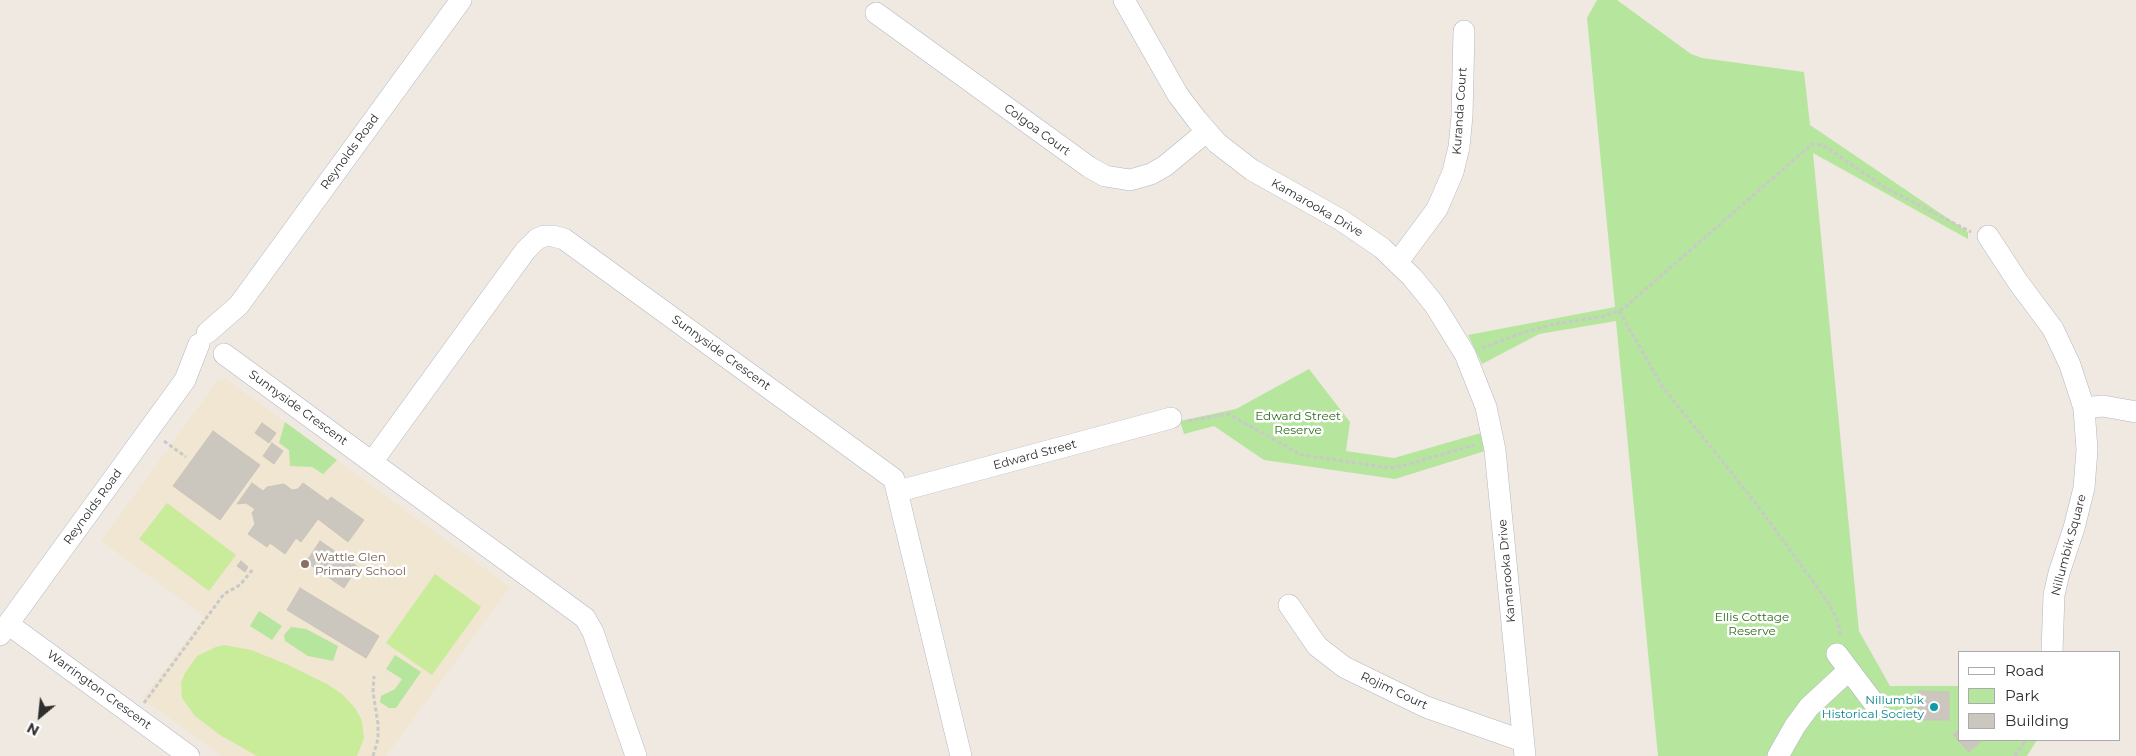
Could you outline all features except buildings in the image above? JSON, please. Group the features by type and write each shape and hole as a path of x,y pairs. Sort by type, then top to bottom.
{"street":[{"name":"Reynolds Road","path":"239,305 461,0"},
{"name":"Kamarooka Drive","path":"1124,0 1178,95 1206,132 1252,170 1342,220 1368,238 1398,263 1434,304 1465,354 1480,390 1495,450 1524,749"},
{"name":"Colgoa Court","path":"876,13 1089,167 1105,176 1130,180 1151,174 1165,166 1206,132"},
{"name":"Kuranda Court","path":"1398,263 1437,209 1453,172 1459,147 1462,116 1464,31"},
{"name":"Sunnyside Crescent","path":"372,462 525,251 536,239 553,236 573,245 892,477 898,492 961,756"},
{"name":"Nillumbik Square","path":"1988,236 2018,282 2053,329 2070,366 2084,408 2087,443 2084,488 2074,528 2059,572 2054,596 2052,651"},
{"path":"185,380 203,338 239,305"},
{"path":"185,380 222,352 239,305"},
{"name":"Sunnyside Crescent","path":"203,338 212,331 221,334 222,352 585,618 593,632 636,756"},
{"name":"Reynolds Road","path":"4,630 185,380"},
{"path":"2084,408 2103,406 2136,412"},
{"name":"Edward Street","path":"898,492 1171,419"},
{"name":"Rojim Court","path":"1289,605 1317,646 1344,667 1426,707 1524,749"},
{"name":"Warrington Crescent","path":"4,630 189,756"},
{"path":"1778,756 1795,726 1843,662 1874,703"}],"path":[{"path":"1465,354 1525,332 1554,324 1606,316 1619,311 1812,144 1823,145 1884,187 1968,231 1988,236"},
{"path":"1619,311 1662,386 1758,506 1828,604 1837,620 1841,635 1843,662"},
{"path":"1171,419 1228,414 1302,455 1390,468 1474,445"},
{"path":"164,440 186,457"},
{"path":"143,706 224,594 242,583 253,569"},
{"path":"373,756 378,739 378,724 373,692 374,676"},
{"path":"2015,756 2025,741"}],"shaded area":[{"name":"Wattle Glen Primary School","path":"226,379 510,587 386,756 222,756 143,699 204,616 101,541 218,380"}],"green space":[{"name":"Ellis Cottage Reserve","path":"1597,0 1617,0 1691,54 1702,58 1804,72 1810,125 1968,232 1968,239 1813,153 1859,631 1890,686 1958,686 1958,741 2036,741 2027,756 1658,756 1616,321 1539,334 1482,364 1468,335 1615,307 1587,18"},
{"name":"Edward Street Reserve","path":"1309,369 1350,422 1346,451 1394,458 1481,433 1485,451 1395,479 1264,460 1214,426 1184,434 1180,421 1236,409"},
{"path":"285,422 337,460 323,474 312,467 290,466 289,450 279,443"},
{"path":"167,503 236,555 209,591 139,539"},
{"path":"435,574 481,607 432,675 386,643"},
{"path":"259,611 282,626 272,640 250,626"},
{"path":"291,627 306,629 338,646 333,661 308,656 285,641 284,635"},
{"path":"224,645 251,650 286,664 327,684 342,694 355,708 362,721 364,738 357,756 257,756 220,735 195,716 182,698 181,683 185,673 197,656"},
{"path":"395,655 421,672 396,708 389,708 380,702 381,696 395,689 402,679 386,669"}],"place":[{"name":"Wattle Glen Primary School","path":"305,564"},
{"name":"Nillumbik Historical Society","path":"1934,707"}]}
